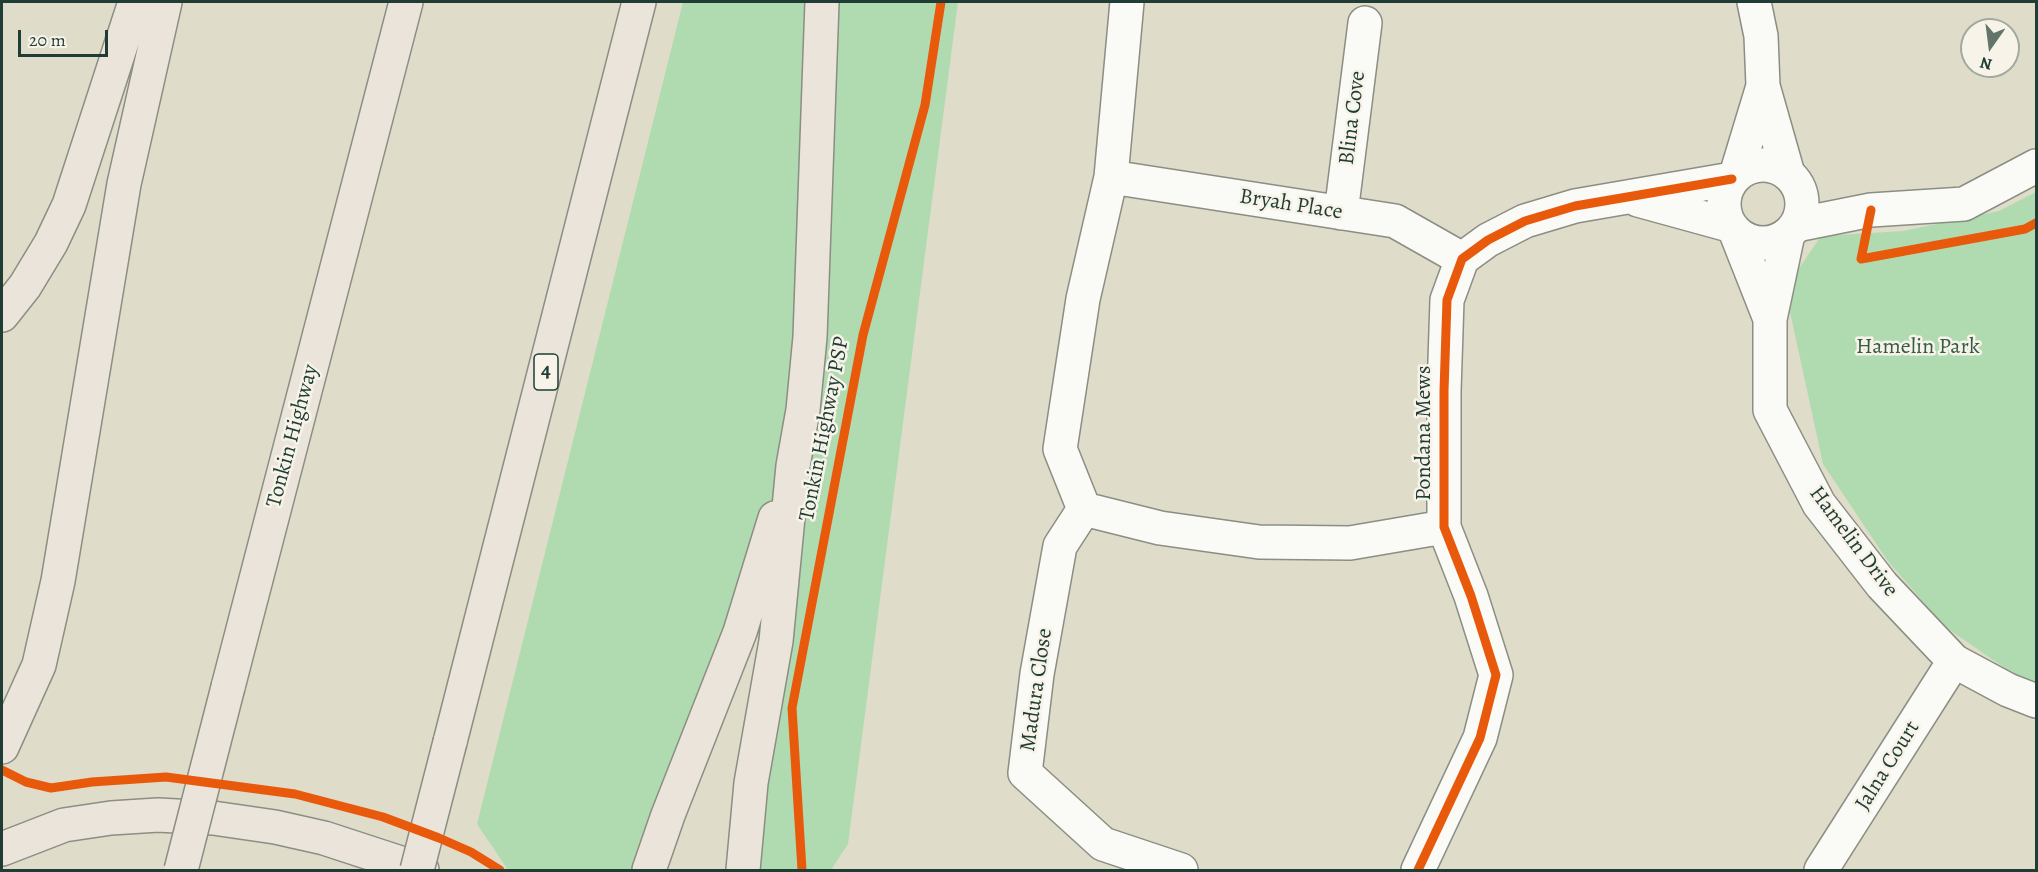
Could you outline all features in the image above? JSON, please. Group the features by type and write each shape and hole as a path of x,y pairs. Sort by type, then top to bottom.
{"main road":[{"path":"2,315 31,277 69,205 135,2"},
{"path":"2,747 39,665 58,581 124,184 165,2"},
{"name":"Tonkin Highway","path":"181,870 406,2"},
{"name":"4","path":"417,870 639,2"},
{"path":"743,870 751,783 776,641 793,466 803,410 810,337 822,2"},
{"path":"649,870 668,815 740,632 764,549 793,466"},
{"path":"8,844 64,825 111,818 158,815 213,818 324,838 422,870"}],"street":[{"path":"1127,2 1111,177 1071,367 1060,449 1084,509 1160,528 1259,542 1350,543 1444,527"},
{"path":"1754,2 1761,36 1763,86 1802,204 1792,230"},
{"name":"Blina Cove","path":"1341,213 1365,23"},
{"path":"1733,229 1724,201 1763,86"},
{"path":"1462,259 1488,240 1525,221 1575,206 1734,177 1748,168 1762,165 1775,167 1792,179 1871,210"},
{"path":"1628,198 1733,229 1745,239 1767,243 1792,230 1871,210 1964,204 2037,166"},
{"name":"Bryah Place","path":"1111,177 1395,221 1462,259"},
{"name":"Hamelin Drive","path":"1733,229 1770,319"},
{"name":"Hamelin Drive","path":"1792,230 1770,319 1770,411 1819,504 1882,585 1954,661 2008,690 2037,700"},
{"name":"Pondana Mews","path":"1418,870 1480,738 1496,675 1471,596 1444,527 1447,300 1462,259"},
{"name":"Madura Close","path":"1084,509 1060,546 1037,674 1025,773 1103,844 1181,870"},
{"name":"Jalna Court","path":"1821,870 1954,661"}],"green space":[{"path":"683,2 958,2 848,844 831,870 743,870 793,469 649,870 508,870 477,824"},
{"name":"Hamelin Park","path":"2036,192 2036,683 2019,678 1944,626 1887,560 1823,464 1785,289 1821,236 1903,231 1999,211"}],"cycle path":[{"name":"Tonkin Highway PSP","path":"802,870 792,708 863,335 925,105 941,2"},
{"path":"1418,870 1480,738 1496,675 1471,596 1444,527 1447,300 1462,259 1488,240 1525,221 1575,206 1732,179"},
{"path":"1871,210 1861,259 2025,229 2036,223"},
{"path":"2,770 26,782 51,788 92,782 166,777 295,794 383,817 471,852 500,870"}]}
